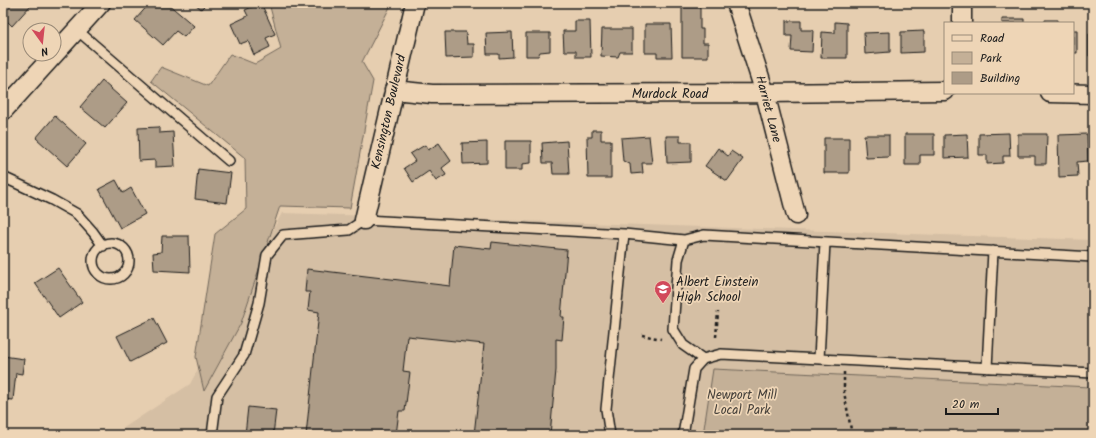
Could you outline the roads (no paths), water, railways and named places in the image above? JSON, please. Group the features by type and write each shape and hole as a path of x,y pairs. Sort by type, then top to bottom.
{"street":[{"path":"3,111 101,3"},
{"name":"Kensington Boulevard","path":"364,220 415,3"},
{"name":"Harriet Lane","path":"736,3 765,93 796,215"},
{"path":"962,3 962,22"},
{"name":"Murdock Road","path":"394,90 432,94 944,91"},
{"path":"1074,94 1093,94"}],"lane":[{"path":"77,30 229,161"},
{"path":"3,177 52,200 77,214 103,246"},
{"path":"212,435 217,396 244,355 259,303 267,255 283,235 349,230 364,220 624,234 684,240 704,235 1093,257"},
{"path":"610,435 606,409 624,234"},
{"path":"684,240 678,260 673,329 683,345 703,359"},
{"path":"819,359 824,242"},
{"path":"987,368 993,251"},
{"path":"683,435 694,369 703,359 721,354 1093,373"}],"place":[{"name":"Albert Einstein High School","path":"663,304"}],"park label":[{"name":"Newport Mill Local Park","path":"742,402"}]}
